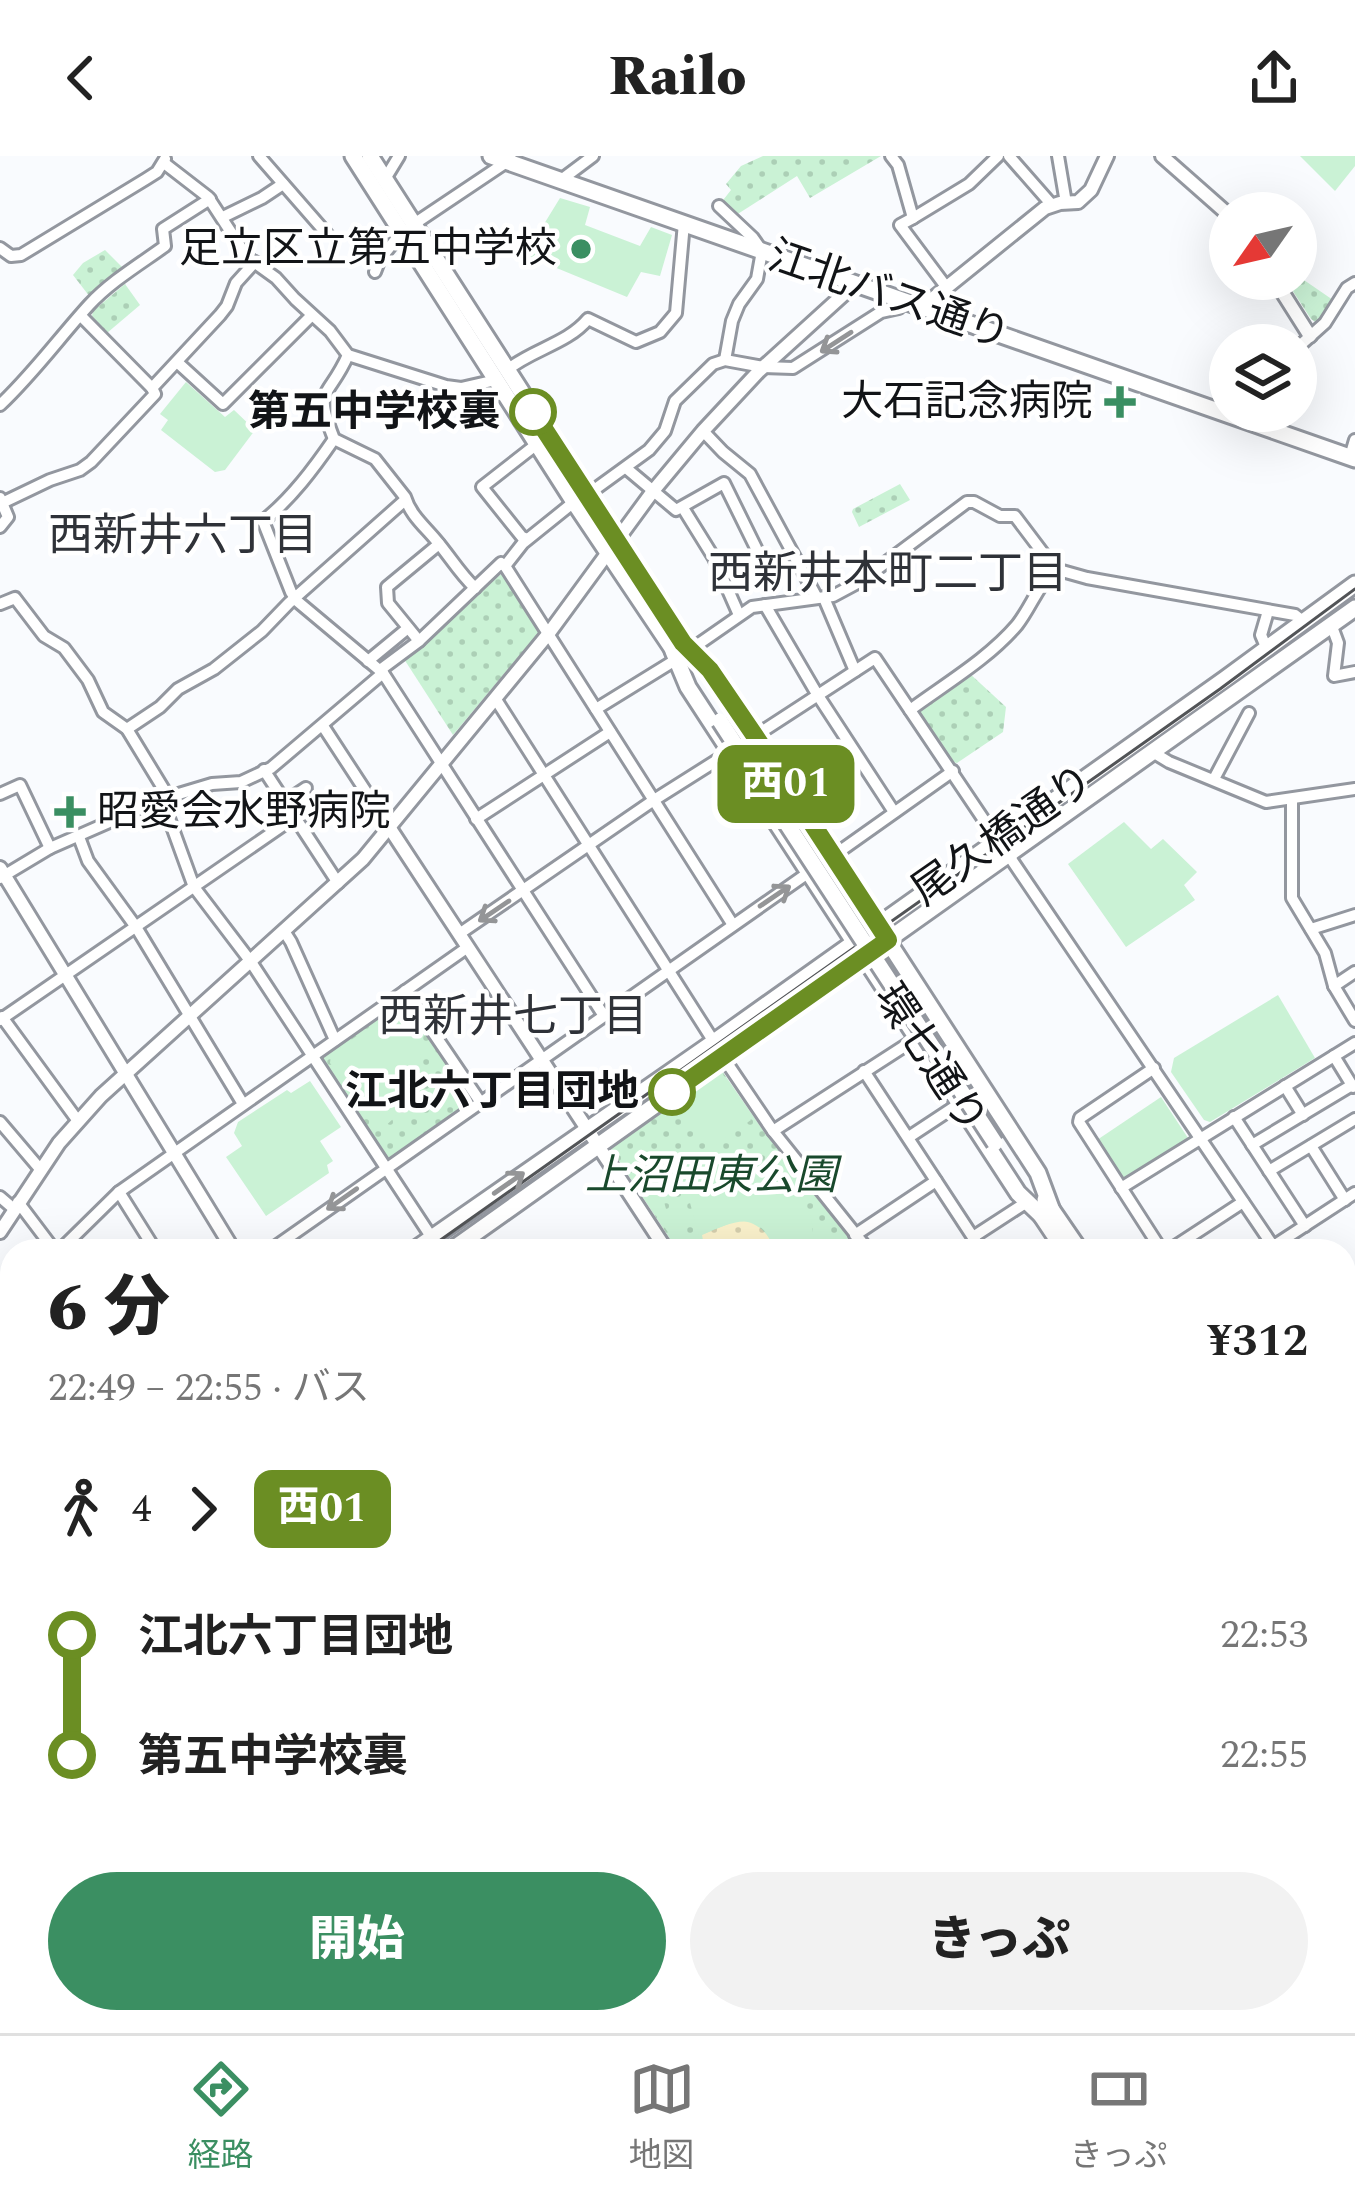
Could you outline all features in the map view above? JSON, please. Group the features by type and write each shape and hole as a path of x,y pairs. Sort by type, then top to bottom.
{"main road":[{"name":"環七通り","path":"353,156 408,228 1059,1239"},
{"name":"環七通り","path":"370,156 408,228"},
{"name":"江北バス通り","path":"491,156 511,159 913,305 1209,405"},
{"name":"環七通り","path":"501,375 537,444 580,499"},
{"name":"江北バス通り","path":"1283,432 1352,458"},
{"name":"尾久橋通り","path":"432,1238 587,1129 863,958 1267,649 1304,622 1353,597"},
{"name":"尾久橋通り","path":"467,1239 598,1146 853,942 1151,751 1331,624 1353,597"},
{"name":"環七通り","path":"681,650 710,670 888,940 1038,1173 1046,1212"},
{"name":"環七通り","path":"681,650 688,687 959,1104 1018,1193 1046,1212 1069,1239"}],"street":[{"path":"259,156 327,234"},
{"path":"385,179 399,156"},
{"path":"561,180 593,156"},
{"path":"891,156 913,218"},
{"path":"947,288 901,225 969,184 998,156"},
{"path":"1009,156 1059,204"},
{"path":"1058,156 1059,204"},
{"path":"505,566 527,539 644,455 665,431 675,401 712,364 725,360 793,368 881,312 913,305 947,288 1059,204 1078,202 1091,190 1107,156"},
{"path":"1162,156 1209,197"},
{"path":"0,248 11,256 21,254 146,178 165,159 210,199 247,256 277,278 348,356 461,388 501,375 520,359 578,331 588,319 636,342 660,332 676,314 683,223"},
{"path":"375,272 380,259 408,228 511,159"},
{"path":"223,218 283,184"},
{"path":"0,405 86,308 165,246 163,229 210,199"},
{"path":"719,206 762,251 757,279 732,321 725,360"},
{"path":"152,388 227,306 236,283 255,262"},
{"path":"1317,330 1355,283"},
{"path":"0,1232 78,1121 125,1073 338,883 389,827 549,633 703,430 763,367 856,284"},
{"path":"0,527 8,517 1,500 91,463 155,394 81,316"},
{"path":"178,362 223,404 311,316"},
{"path":"348,356 321,404 334,439 374,459 461,576 475,588"},
{"path":"703,430 750,474 855,671"},
{"path":"334,439 263,521 295,598 381,672 604,1016"},
{"path":"1352,458 1355,440"},
{"path":"527,539 482,487 537,444"},
{"path":"626,468 676,510 724,483 756,548"},
{"path":"127,729 262,631 404,501"},
{"path":"596,710 752,607 833,596 861,581 968,502 1000,516 1015,516 1055,569 1295,615 1304,622"},
{"path":"683,508 714,558 739,616"},
{"path":"419,641 388,603 387,587 439,544"},
{"path":"227,1239 2,874 165,799 212,784 242,782 280,763 501,563 733,925"},
{"path":"910,710 1017,624 1055,569"},
{"path":"0,604 15,598 44,636 64,648 88,680 103,712 127,729 165,799 194,887 251,962 432,1238"},
{"path":"764,605 894,812"},
{"path":"1267,649 1261,635 1268,611"},
{"path":"1331,624 1338,643 1334,676 1355,672"},
{"path":"368,661 408,628"},
{"path":"755,736 875,658 1154,1068 1263,1239"},
{"path":"494,698 773,1132 858,1239"},
{"path":"1214,779 1249,713"},
{"path":"322,726 659,1239"},
{"path":"476,819 610,732"},
{"path":"1151,751 1266,802 1355,789"},
{"path":"459,934 730,752"},
{"path":"264,770 338,883"},
{"path":"833,856 952,771"},
{"path":"0,794 20,784 50,848"},
{"path":"285,802 306,788"},
{"path":"1292,799 1292,898 1325,953 1334,986 1355,1021"},
{"path":"78,1121 1,1018 295,818"},
{"path":"79,837 88,861 136,926 243,1104"},
{"path":"286,1239 808,874"},
{"path":"1311,929 1355,915"},
{"path":"284,932 334,1040"},
{"path":"70,1239 119,1192 468,947"},
{"path":"1334,986 1355,972"},
{"path":"405,991 481,1103"},
{"path":"773,1132 916,1038"},
{"path":"1121,1188 1355,1043"},
{"path":"1252,1145 1354,1087 1334,1056"},
{"path":"1154,1068 1079,1122 1157,1239"},
{"path":"864,1071 973,1237 1027,1202"},
{"path":"1285,1086 1303,1115"},
{"path":"909,1137 959,1104"},
{"path":"1234,1117 1305,1226"},
{"path":"1269,1171 1355,1119"},
{"path":"0,1122 40,1169"},
{"path":"1285,1239 1350,1197 1311,1146"},
{"path":"855,1235 936,1181"},
{"path":"119,1192 148,1239"},
{"path":"0,1196 16,1205 46,1239"},
{"path":"1184,1239 1243,1202"}],"green space":[{"path":"763,156 881,156 810,198 797,176 733,217 720,204 731,190 726,184 741,166"},
{"path":"1300,156 1355,156 1355,166 1335,191"},
{"path":"560,198 590,207 585,225 640,246 651,227 672,235 660,276 641,272 627,297 525,255"},
{"path":"105,250 125,270 90,297 73,275"},
{"path":"125,284 140,305 107,333 93,311"},
{"path":"1317,289 1333,300 1318,324 1299,300 1317,300"},
{"path":"186,382 225,417 234,410 255,430 225,470 215,472 161,430 168,420 160,414"},
{"path":"900,484 910,500 859,527 853,509"},
{"path":"503,573 540,631 453,735 404,659"},
{"path":"968,672 1006,707 1003,732 957,763 918,713"},
{"path":"1124,822 1151,849 1163,839 1197,872 1184,885 1195,900 1126,947 1068,864"},
{"path":"1278,995 1315,1058 1210,1122 1204,1120 1171,1072 1174,1058"},
{"path":"403,1000 473,1100 386,1160 321,1059"},
{"path":"405,1011 419,1044 418,1076 403,1106 379,1131 330,1063 331,1054"},
{"name":"上沼田東公園","path":"720,1068 767,1136 850,1239 670,1239 611,1143"},
{"path":"719,1075 751,1120 709,1149 677,1105"},
{"path":"310,1081 341,1127 320,1141 333,1161 327,1165 329,1173 266,1216 226,1157 242,1146 234,1133 238,1122"},
{"path":"1161,1097 1188,1138 1123,1179 1097,1140"},
{"path":"671,1156 685,1157 694,1169 687,1184 662,1194 666,1209 685,1217 682,1239 672,1239 645,1197 665,1179"},
{"path":"736,1169 754,1170 784,1181 805,1202 813,1239 770,1239 762,1228 744,1222 700,1239 689,1199 712,1177"}],"sand":[{"path":"738,1220 751,1223 770,1239 702,1239 701,1235"}],"tram line":[{"path":"442,1239 1355,589"}],"bus line":[{"name":"西01","path":"533,412 683,643 710,670 888,940 672,1092"}],"place":[{"name":"足立区立第五中学校","path":"581,249"},
{"name":"大石記念病院","path":"1120,402"},
{"name":"第五中学校裏","path":"533,412"},
{"name":"昭愛会水野病院","path":"70,812"},
{"name":"江北六丁目団地","path":"672,1092"}],"district":[{"name":"西新井六丁目","path":"183,536"},
{"name":"西新井本町二丁目","path":"888,574"},
{"name":"西新井七丁目","path":"513,1017"}]}
